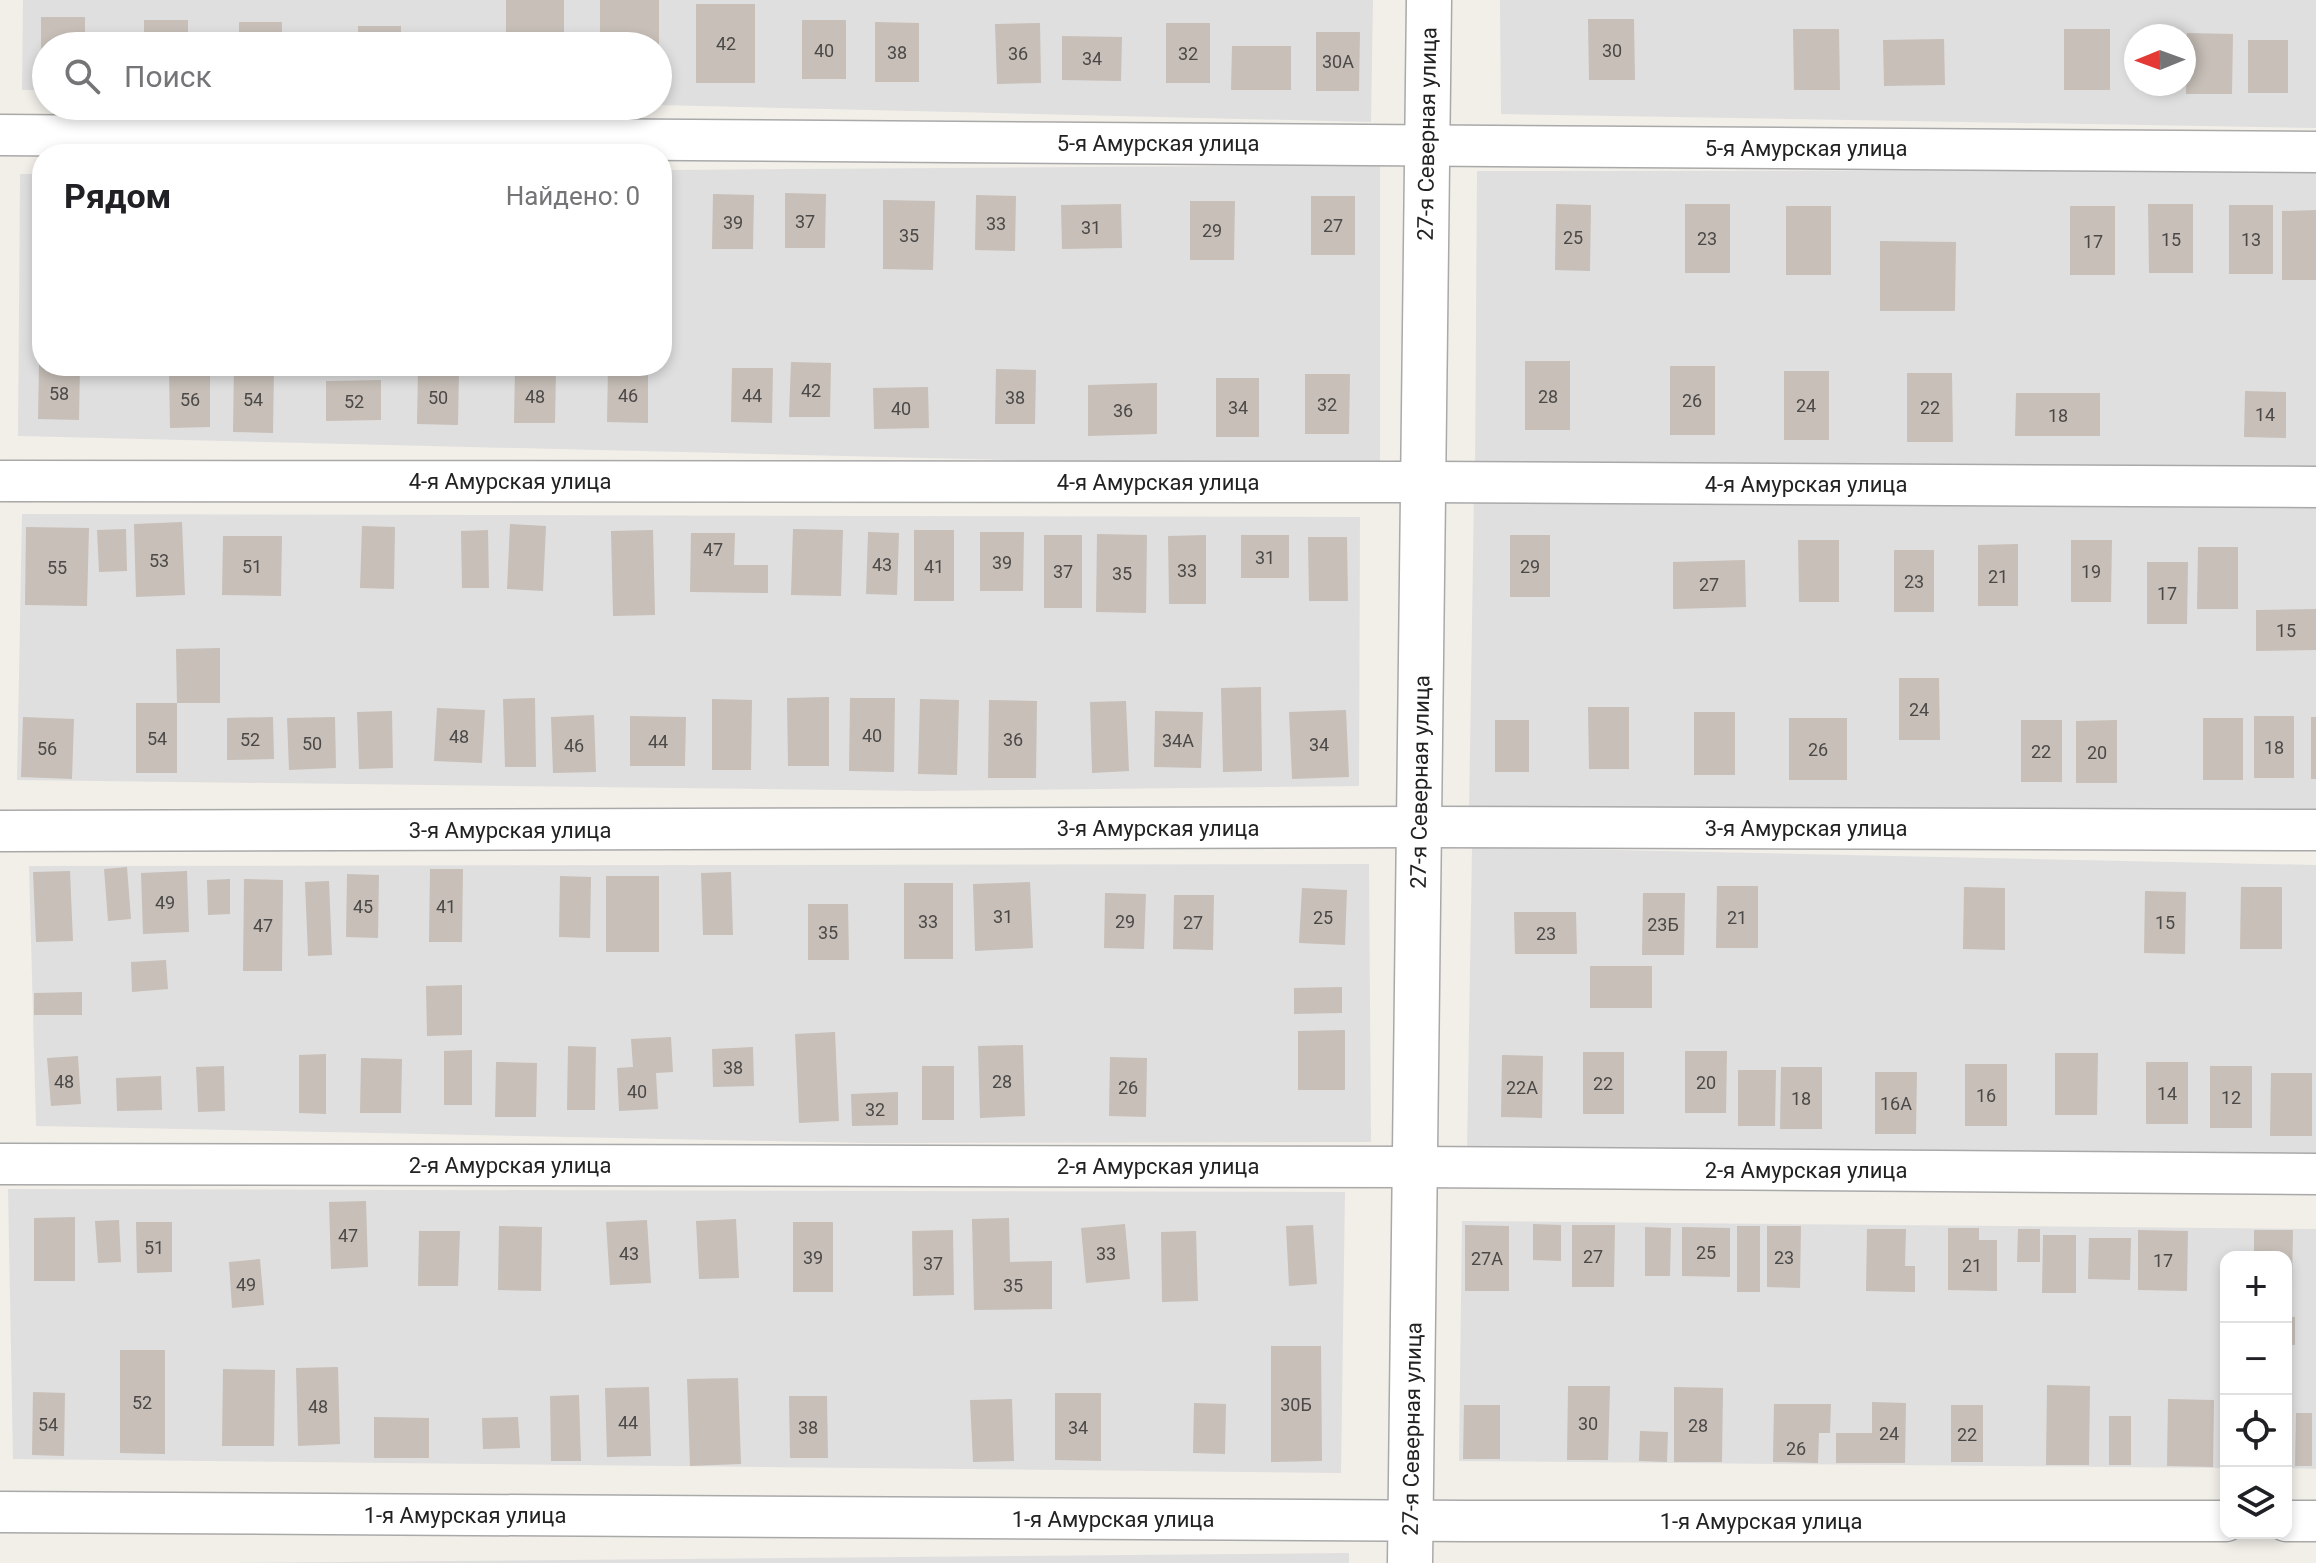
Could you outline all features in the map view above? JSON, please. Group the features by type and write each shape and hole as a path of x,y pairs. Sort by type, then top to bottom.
{"street":[{"name":"27-я Северная улица","path":"1410,1563 1429,0"},
{"name":"5-я Амурская улица","path":"0,135 2316,152"},
{"name":"4-я Амурская улица","path":"0,481 1423,482 2316,487"},
{"name":"3-я Амурская улица","path":"0,831 1419,827 2316,830"},
{"name":"2-я Амурская улица","path":"0,1164 1415,1167 2316,1174"},
{"name":"1-я Амурская улица","path":"0,1512 2220,1521"},
{"path":"2292,1521 2316,1521"}],"shaded area":[{"path":"23,0 1373,0 1371,122 672,105 672,32 32,32 32,90 22,90"},
{"path":"1500,0 2316,0 2316,128 1501,114"},
{"path":"1380,165 1380,469 18,436 20,174 32,174 32,376 672,376 672,170"},
{"path":"2316,170 2316,478 1475,472 1477,171"},
{"path":"1474,495 2316,500 2316,822 1469,815"},
{"path":"22,514 1360,517 1359,786 924,791 17,780"},
{"path":"1472,847 2316,865 2316,1162 1467,1153"},
{"path":"1369,864 1371,1142 867,1143 36,1126 29,866"},
{"path":"8,1189 1345,1192 1341,1473 13,1459"},
{"path":"1462,1221 2316,1229 2316,1469 2292,1468 2292,1251 2220,1251 2220,1468 1459,1461"},
{"path":"1349,1553 1349,1563 228,1563"}],"building":[{"path":"506,0 564,0 564,32 506,32"},
{"path":"600,0 659,0 659,32 600,32"},
{"path":"696,4 755,4 755,83 696,83"},
{"path":"41,17 85,17 85,32 41,32"},
{"path":"1588,19 1634,19 1635,80 1589,80"},
{"path":"144,20 188,20 188,32 144,32"},
{"path":"802,20 846,20 846,79 802,79"},
{"path":"239,22 282,22 282,32 239,32"},
{"path":"875,22 919,23 919,82 875,82"},
{"path":"1040,23 1041,83 997,84 995,24"},
{"path":"1166,23 1210,23 1210,83 1166,83"},
{"path":"358,26 401,26 401,32 358,32"},
{"path":"1793,29 1839,29 1840,90 1794,90"},
{"path":"2064,29 2110,29 2110,90 2064,90"},
{"path":"1316,32 1360,32 1359,91 1316,91"},
{"path":"2196,33 2233,34 2232,94 2196,94"},
{"path":"1062,36 1122,37 1121,81 1062,80"},
{"path":"1944,39 1945,85 1884,86 1883,40"},
{"path":"2248,40 2288,40 2288,93 2248,93"},
{"path":"1232,46 1291,46 1291,90 1231,90"},
{"path":"785,193 826,194 825,248 785,248"},
{"path":"713,194 754,195 753,249 712,249"},
{"path":"976,195 1016,196 1015,251 975,250"},
{"path":"1311,196 1355,196 1355,255 1311,255"},
{"path":"883,200 935,201 933,270 883,269"},
{"path":"1190,201 1235,201 1234,260 1190,260"},
{"path":"1121,204 1122,248 1062,249 1061,205"},
{"path":"1556,204 1591,205 1590,271 1555,270"},
{"path":"1685,204 1730,204 1730,273 1685,273"},
{"path":"2148,204 2193,204 2193,273 2149,273"},
{"path":"2229,205 2273,205 2273,274 2229,274"},
{"path":"1786,206 1831,206 1831,275 1786,275"},
{"path":"2070,206 2115,206 2115,275 2070,275"},
{"path":"2316,210 2316,280 2282,280 2282,211"},
{"path":"1880,241 1956,242 1955,311 1880,311"},
{"path":"1525,361 1570,361 1570,430 1525,430"},
{"path":"791,362 831,363 830,417 789,417"},
{"path":"1670,366 1715,366 1715,435 1670,435"},
{"path":"732,368 773,368 772,423 731,422"},
{"path":"996,369 1036,370 1035,424 995,424"},
{"path":"1784,371 1829,371 1829,440 1784,440"},
{"path":"1907,373 1952,373 1953,442 1907,442"},
{"path":"1305,374 1350,374 1349,434 1305,434"},
{"path":"39,376 80,376 79,420 38,419"},
{"path":"169,376 210,376 210,427 170,428"},
{"path":"234,376 274,376 273,433 233,432"},
{"path":"418,376 459,376 458,425 417,424"},
{"path":"515,376 556,376 555,423 514,423"},
{"path":"608,376 648,376 648,423 607,422"},
{"path":"1216,378 1259,378 1259,437 1216,437"},
{"path":"381,380 381,420 326,421 326,381"},
{"path":"1157,383 1157,434 1088,436 1088,385"},
{"path":"928,387 929,428 874,429 873,388"},
{"path":"2245,391 2286,392 2286,438 2244,437"},
{"path":"2016,393 2100,393 2100,436 2015,436"},
{"path":"182,522 185,595 136,597 134,524"},
{"path":"510,524 546,526 543,591 507,589"},
{"path":"362,526 395,527 394,589 360,588"},
{"path":"26,527 89,528 87,606 25,605"},
{"path":"126,529 127,571 99,572 97,530"},
{"path":"793,529 843,530 841,596 791,595"},
{"path":"488,530 489,588 462,588 461,531"},
{"path":"653,530 655,615 613,616 611,531"},
{"path":"914,530 954,530 954,601 914,601"},
{"path":"868,532 899,533 897,595 866,594"},
{"path":"980,532 1024,532 1023,591 980,591"},
{"path":"691,533 735,533 734,565 768,565 768,593 690,592"},
{"path":"1097,534 1147,535 1146,613 1096,612"},
{"path":"1044,535 1082,535 1082,608 1044,608"},
{"path":"1206,535 1206,604 1169,604 1168,536"},
{"path":"1241,535 1289,535 1289,578 1241,578"},
{"path":"1510,535 1550,535 1550,597 1510,597"},
{"path":"223,536 282,536 281,596 222,595"},
{"path":"1308,537 1347,537 1348,601 1309,601"},
{"path":"1798,540 1839,540 1839,602 1799,602"},
{"path":"2071,540 2112,540 2111,602 2071,602"},
{"path":"2018,544 2018,606 1978,606 1978,545"},
{"path":"2198,547 2238,547 2238,609 2197,609"},
{"path":"1894,550 1934,550 1934,612 1894,612"},
{"path":"1745,560 1746,607 1673,609 1673,562"},
{"path":"2147,562 2188,562 2187,624 2147,624"},
{"path":"2316,609 2316,650 2256,651 2256,610"},
{"path":"220,648 220,703 177,703 176,649"},
{"path":"1899,678 1939,678 1940,740 1899,740"},
{"path":"1261,687 1262,771 1223,772 1221,688"},
{"path":"829,697 829,766 788,766 787,698"},
{"path":"535,698 536,767 505,767 503,699"},
{"path":"850,698 895,698 894,772 849,771"},
{"path":"712,699 752,700 751,770 712,770"},
{"path":"920,699 959,700 957,775 918,774"},
{"path":"989,700 1037,701 1036,778 988,778"},
{"path":"1126,701 1129,771 1092,773 1090,702"},
{"path":"136,703 177,703 177,773 136,773"},
{"path":"1588,707 1629,707 1629,769 1589,769"},
{"path":"437,708 485,710 482,763 434,761"},
{"path":"1346,710 1349,777 1292,779 1289,712"},
{"path":"392,711 393,768 359,769 357,712"},
{"path":"1155,711 1203,712 1201,768 1154,767"},
{"path":"1694,712 1735,712 1735,775 1694,775"},
{"path":"594,715 596,772 553,773 551,717"},
{"path":"630,716 686,717 685,766 630,766"},
{"path":"2254,716 2294,716 2294,778 2254,778"},
{"path":"23,717 74,719 72,779 21,777"},
{"path":"273,717 274,759 227,760 227,718"},
{"path":"335,717 336,768 289,770 287,718"},
{"path":"2311,717 2316,717 2316,779 2311,779"},
{"path":"1789,718 1847,718 1847,780 1789,780"},
{"path":"2203,718 2243,718 2243,780 2203,780"},
{"path":"1495,720 1529,720 1529,772 1495,772"},
{"path":"2021,720 2062,720 2062,782 2021,782"},
{"path":"2117,720 2117,783 2076,783 2076,721"},
{"path":"127,867 131,919 108,921 104,869"},
{"path":"430,869 463,869 462,942 429,942"},
{"path":"70,871 73,941 36,942 33,872"},
{"path":"187,871 189,932 143,934 141,873"},
{"path":"731,872 733,935 703,935 701,873"},
{"path":"347,874 379,875 378,938 346,937"},
{"path":"560,876 591,877 590,938 559,937"},
{"path":"606,876 659,876 659,952 606,952"},
{"path":"230,879 230,914 208,915 207,880"},
{"path":"244,879 283,880 282,971 243,971"},
{"path":"329,881 332,955 308,956 305,882"},
{"path":"1030,882 1033,948 975,951 973,884"},
{"path":"904,883 953,883 953,959 904,959"},
{"path":"1717,886 1758,886 1758,948 1716,948"},
{"path":"1964,887 2005,888 2005,950 1963,949"},
{"path":"2241,887 2282,887 2282,949 2240,949"},
{"path":"1302,888 1347,890 1345,945 1299,943"},
{"path":"2145,891 2186,892 2185,954 2144,953"},
{"path":"1105,893 1146,894 1144,949 1104,948"},
{"path":"1643,893 1685,893 1684,955 1642,955"},
{"path":"1174,895 1214,895 1213,950 1173,949"},
{"path":"808,904 848,904 849,960 808,960"},
{"path":"1514,912 1576,912 1577,954 1515,954"},
{"path":"166,960 168,989 132,992 131,962"},
{"path":"1590,966 1652,966 1652,1008 1590,1008"},
{"path":"462,985 462,1035 427,1036 426,986"},
{"path":"1342,987 1342,1013 1294,1014 1294,988"},
{"path":"82,992 82,1015 34,1015 34,993"},
{"path":"1345,1030 1345,1090 1298,1090 1298,1031"},
{"path":"835,1032 839,1121 799,1123 795,1034"},
{"path":"671,1037 673,1072 656,1073 658,1109 619,1111 617,1068 633,1067 631,1039"},
{"path":"1023,1045 1025,1116 980,1118 978,1046"},
{"path":"568,1046 596,1047 595,1110 567,1110"},
{"path":"753,1047 754,1086 713,1087 712,1049"},
{"path":"472,1050 472,1105 444,1105 444,1051"},
{"path":"1685,1051 1727,1051 1726,1113 1685,1113"},
{"path":"1583,1052 1624,1052 1624,1114 1583,1114"},
{"path":"2055,1053 2098,1053 2097,1115 2055,1115"},
{"path":"326,1054 326,1114 299,1113 299,1055"},
{"path":"1502,1055 1543,1056 1542,1118 1501,1117"},
{"path":"78,1056 81,1104 51,1106 47,1058"},
{"path":"1110,1057 1147,1058 1146,1117 1109,1116"},
{"path":"361,1058 402,1059 401,1113 360,1113"},
{"path":"496,1062 537,1063 536,1117 495,1117"},
{"path":"2146,1062 2188,1062 2188,1124 2146,1124"},
{"path":"1965,1064 2007,1064 2007,1126 1965,1126"},
{"path":"224,1066 225,1111 198,1112 196,1067"},
{"path":"922,1066 954,1066 954,1120 922,1120"},
{"path":"2210,1066 2252,1066 2252,1128 2210,1128"},
{"path":"1781,1067 1822,1067 1822,1129 1780,1129"},
{"path":"1738,1070 1776,1070 1775,1126 1738,1126"},
{"path":"1875,1072 1917,1072 1916,1134 1875,1134"},
{"path":"2271,1073 2312,1073 2312,1136 2270,1136"},
{"path":"161,1076 162,1110 117,1111 116,1078"},
{"path":"898,1092 898,1125 852,1126 851,1094"},
{"path":"366,1201 368,1267 331,1269 329,1202"},
{"path":"75,1217 75,1281 34,1281 34,1218"},
{"path":"1009,1218 1010,1262 1052,1261 1052,1309 974,1310 972,1219"},
{"path":"736,1219 739,1278 699,1279 696,1221"},
{"path":"119,1220 121,1262 98,1263 95,1221"},
{"path":"647,1220 651,1283 610,1285 606,1222"},
{"path":"136,1222 172,1222 172,1272 137,1273"},
{"path":"793,1222 833,1222 833,1292 793,1292"},
{"path":"1125,1224 1130,1279 1086,1283 1081,1228"},
{"path":"1533,1224 1561,1225 1561,1261 1533,1260"},
{"path":"1313,1225 1317,1284 1289,1286 1286,1226"},
{"path":"1465,1225 1509,1226 1509,1291 1465,1291"},
{"path":"1572,1225 1615,1225 1614,1287 1572,1287"},
{"path":"499,1226 542,1227 541,1291 498,1290"},
{"path":"1737,1226 1760,1226 1760,1292 1737,1292"},
{"path":"1767,1226 1801,1226 1800,1288 1767,1287"},
{"path":"1645,1227 1671,1228 1670,1276 1645,1276"},
{"path":"1682,1227 1730,1228 1730,1277 1682,1276"},
{"path":"1948,1228 1979,1228 1979,1240 1997,1240 1997,1291 1948,1290"},
{"path":"1867,1229 1906,1229 1905,1266 1915,1266 1915,1292 1866,1291"},
{"path":"2018,1229 2040,1229 2040,1262 2017,1262"},
{"path":"953,1230 954,1295 913,1296 912,1231"},
{"path":"2138,1230 2188,1231 2187,1291 2138,1290"},
{"path":"2254,1230 2293,1230 2292,1284 2292,1251 2254,1251"},
{"path":"419,1231 460,1231 458,1286 418,1286"},
{"path":"1196,1231 1198,1301 1162,1302 1161,1232"},
{"path":"2043,1235 2076,1235 2076,1293 2042,1293"},
{"path":"2089,1238 2131,1238 2130,1280 2088,1279"},
{"path":"260,1259 264,1305 232,1308 229,1262"},
{"path":"2292,1317 2295,1317 2295,1345 2292,1345"},
{"path":"1271,1346 1321,1346 1322,1461 1271,1462"},
{"path":"120,1350 165,1350 165,1454 120,1453"},
{"path":"338,1367 340,1444 298,1446 296,1368"},
{"path":"223,1369 275,1370 274,1446 222,1446"},
{"path":"738,1378 741,1464 690,1466 687,1379"},
{"path":"2047,1385 2090,1386 2089,1465 2046,1465"},
{"path":"1568,1386 1610,1386 1608,1460 1567,1460"},
{"path":"649,1387 651,1456 607,1457 605,1388"},
{"path":"1674,1387 1723,1388 1722,1462 1674,1462"},
{"path":"33,1392 65,1393 64,1456 32,1455"},
{"path":"1055,1393 1101,1393 1101,1461 1055,1460"},
{"path":"579,1395 581,1461 551,1461 550,1396"},
{"path":"789,1396 827,1396 828,1458 790,1458"},
{"path":"1012,1399 1014,1461 973,1462 970,1400"},
{"path":"2168,1399 2214,1400 2213,1467 2167,1466"},
{"path":"1872,1402 1906,1403 1905,1463 1836,1463 1836,1433 1872,1433"},
{"path":"1194,1403 1226,1404 1225,1454 1193,1453"},
{"path":"1774,1404 1831,1404 1830,1433 1819,1433 1818,1463 1773,1462"},
{"path":"1464,1405 1500,1405 1500,1459 1463,1459"},
{"path":"1951,1405 1983,1405 1983,1462 1951,1462"},
{"path":"2296,1413 2312,1413 2312,1466 2295,1466"},
{"path":"2109,1416 2131,1416 2131,1465 2109,1465"},
{"path":"374,1417 429,1418 429,1458 374,1458"},
{"path":"518,1417 520,1448 483,1449 482,1418"},
{"path":"1640,1431 1668,1432 1667,1462 1639,1461"}]}
